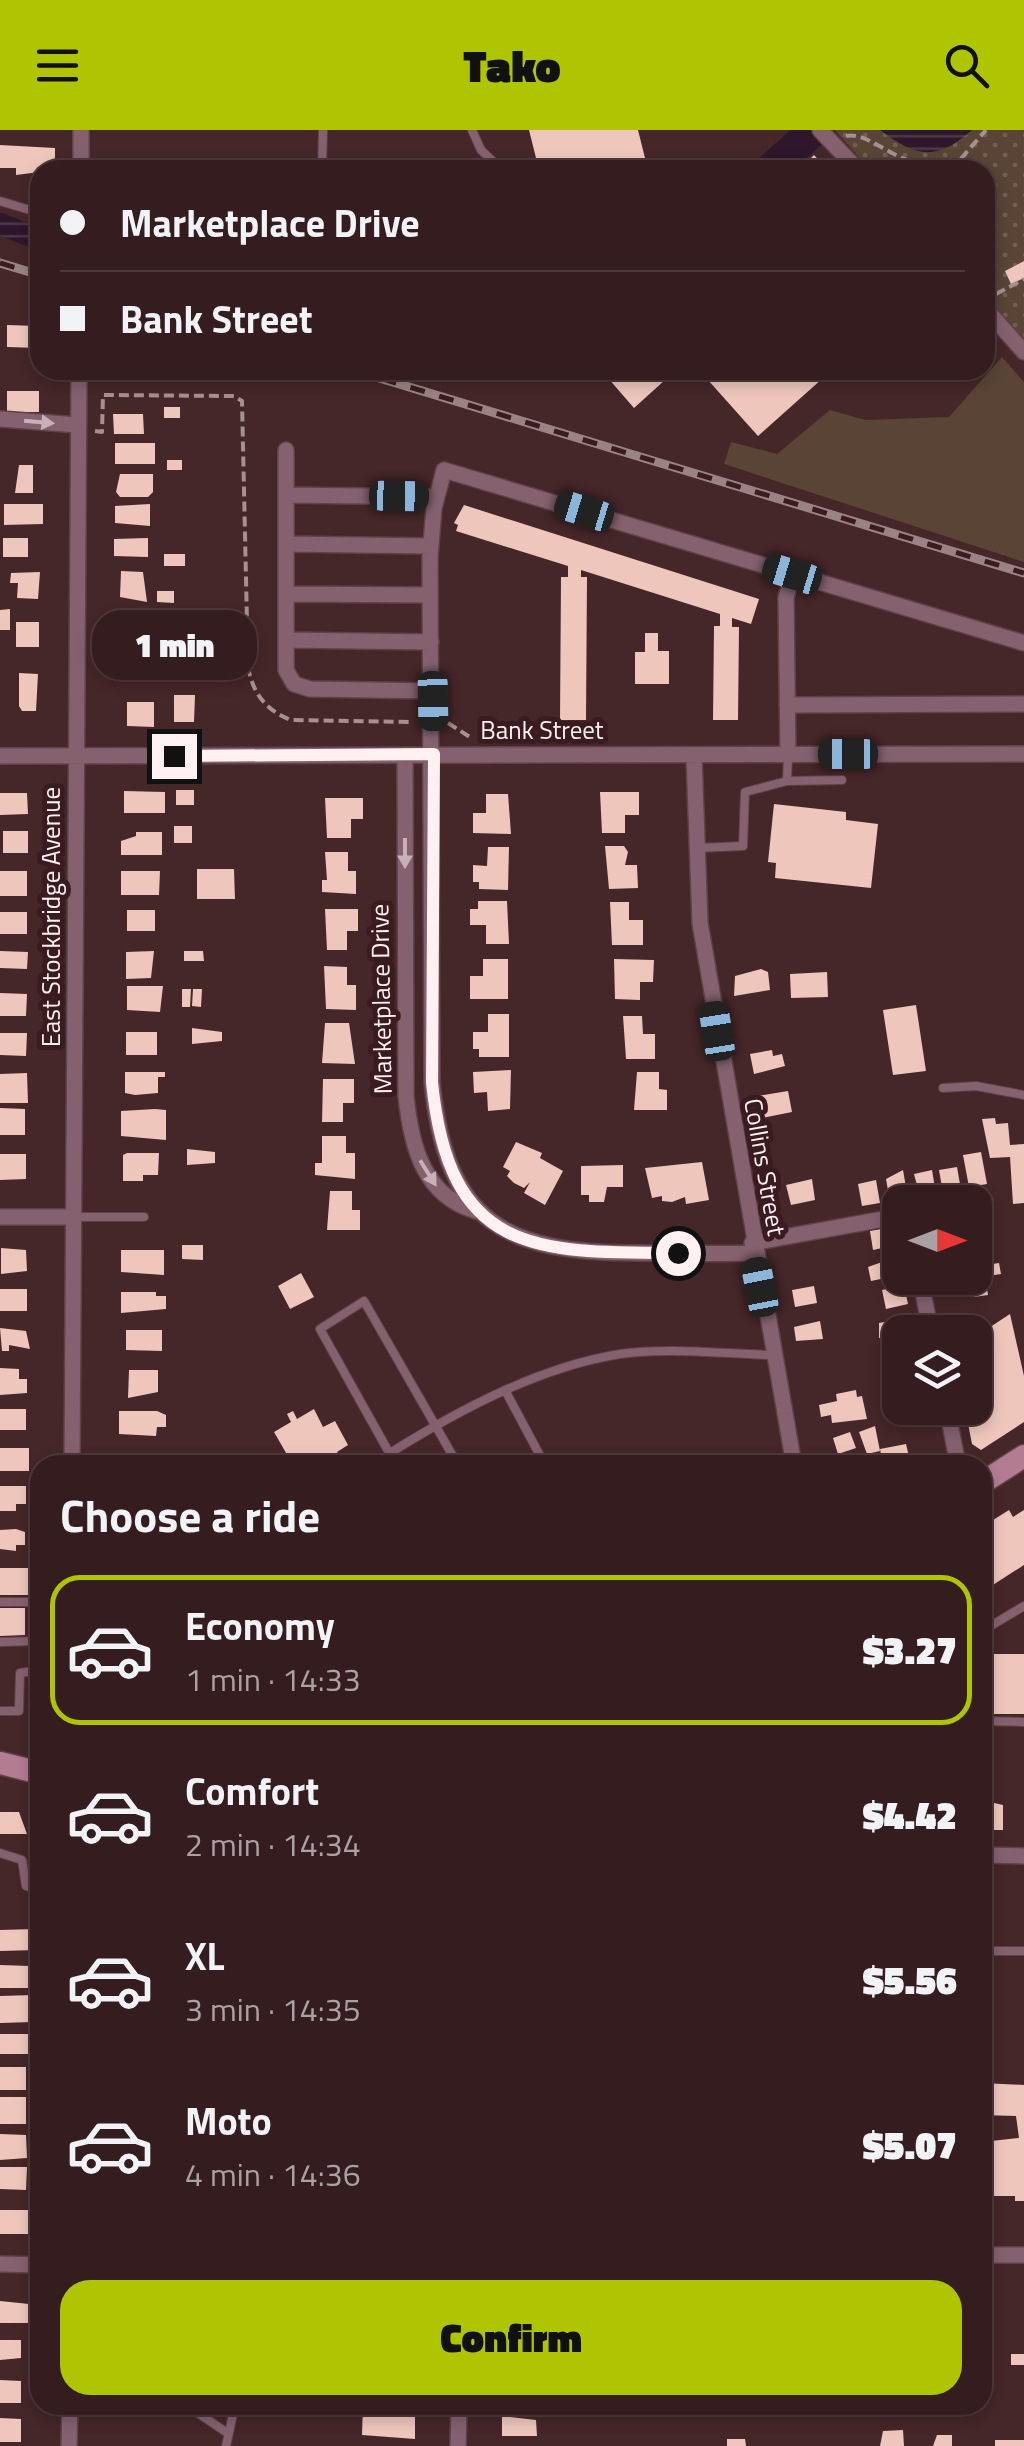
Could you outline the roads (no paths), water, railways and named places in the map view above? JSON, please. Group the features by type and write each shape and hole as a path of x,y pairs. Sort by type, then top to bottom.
{"main road":[{"path":"992,1476 1024,1456"},
{"path":"0,1763 30,1770"}],"street":[{"path":"81,130 81,160"},
{"path":"826,136 849,160"},
{"path":"995,319 1024,352"},
{"name":"East Stockbridge Avenue","path":"72,1455 77,756 84,428 80,380"},
{"path":"0,419 84,428"},
{"path":"286,450 286,670 294,684 310,689 433,691"},
{"path":"286,494 437,496 444,470 1024,644"},
{"name":"Marketplace Drive","path":"437,496 430,595 434,754 432,1082 440,1135 476,1210 500,1231 550,1249 753,1248 882,1220"},
{"path":"286,544 431,546"},
{"path":"788,755 786,598 792,574"},
{"path":"286,594 430,595"},
{"path":"286,640 430,642"},
{"path":"788,705 1024,704"},
{"name":"Bank Street","path":"0,756 1024,754"},
{"name":"Marketplace Drive","path":"404,755 406,1096 410,1135 432,1182 458,1206 476,1210"},
{"name":"Collins Street","path":"694,756 702,942 792,1455"},
{"path":"0,1217 74,1217"},
{"path":"950,1425 956,1455"},
{"path":"992,1856 1024,1856"},
{"path":"992,2255 1024,2255"},
{"path":"0,2264 30,2265"},
{"path":"69,2446 70,2415"},
{"path":"458,2415 458,2446"}],"lane":[{"path":"322,160 323,130"},
{"path":"472,130 481,150 492,160"},
{"path":"0,201 30,210"},
{"path":"788,755 788,781"},
{"path":"696,848 743,846 744,792 788,781 842,780"},
{"path":"943,1088 976,1086 1024,1095"},
{"path":"74,1217 144,1217"},
{"path":"453,1455 436,1424 364,1301 320,1328 390,1453 436,1424 562,1367 624,1354 773,1355"},
{"path":"506,1392 540,1455"},
{"path":"0,1602 30,1602"},
{"path":"992,1624 1024,1606"},
{"path":"0,1642 30,1642"},
{"path":"0,1711 19,1711 21,1671 30,1671"},
{"path":"992,1721 1024,1722"},
{"path":"0,1853 22,1860 26,1886 30,1887"},
{"path":"992,1952 1024,1951"},
{"path":"201,2415 226,2432"},
{"path":"226,2446 232,2415"}],"waterway":[{"path":"781,160 814,130"}],"railway":[{"path":"0,263 30,272"},
{"path":"386,380 1024,573"}]}
